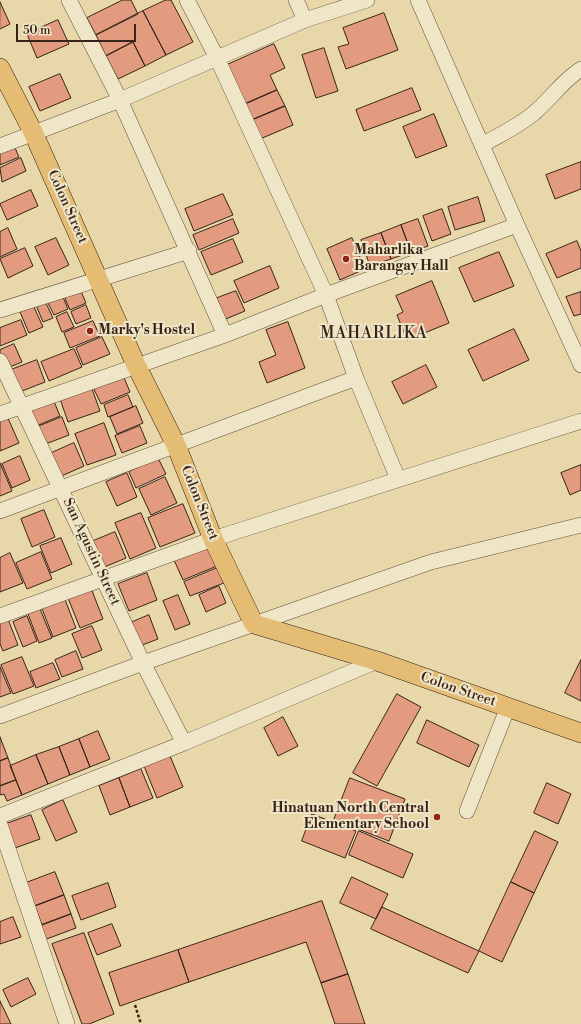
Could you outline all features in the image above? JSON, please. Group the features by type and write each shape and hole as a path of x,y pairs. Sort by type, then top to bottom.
{"main road":[{"name":"Colon Street","path":"0,68 33,132 136,365 176,445 213,539 254,624 377,661 581,733"}],"street":[{"path":"69,0 120,100 189,251 225,335"},
{"path":"187,0 216,58 326,296 356,378 398,479"},
{"path":"296,0 305,20"},
{"path":"0,146 33,132 120,100 305,20 367,0"},
{"path":"418,0 517,226 581,365"},
{"path":"482,145 518,125 534,114 561,85 581,69"},
{"path":"0,414 225,335 326,296 517,226"},
{"path":"0,310 189,251"},
{"name":"San Agustin Street","path":"0,360 102,578 184,743"},
{"path":"0,511 356,378"},
{"path":"0,616 213,539 581,421"},
{"path":"0,716 143,663 431,562 581,525"},
{"path":"0,816 184,743 377,661"},
{"path":"467,811 508,707"},
{"path":"0,825 67,1024"}],"path":[{"path":"135,1005 141,1024"}],"building":[{"path":"123,0 131,0 138,14 96,35 87,18"},
{"path":"166,0 171,0 193,42 166,55 143,11"},
{"path":"0,2 10,24 0,29"},
{"path":"143,11 166,55 145,66 133,42 106,56 96,35"},
{"path":"384,13 398,50 346,69 338,47 349,44 343,28"},
{"path":"58,20 69,44 37,58 27,34"},
{"path":"133,42 145,66 118,79 106,56"},
{"path":"274,44 285,68 270,75 277,90 245,104 227,65"},
{"path":"324,48 338,91 316,98 302,55"},
{"path":"60,74 71,98 40,111 29,87"},
{"path":"412,88 421,110 364,131 356,110"},
{"path":"277,90 285,106 252,120 245,104"},
{"path":"285,106 293,125 260,139 252,120"},
{"path":"434,114 447,146 416,158 403,127"},
{"path":"13,143 19,157 0,165 0,148"},
{"path":"21,158 26,171 2,182 0,168"},
{"path":"581,162 581,189 555,199 546,175"},
{"path":"31,190 38,206 7,220 0,204"},
{"path":"223,194 233,215 194,231 185,209"},
{"path":"478,197 485,221 455,230 448,207"},
{"path":"442,209 451,234 432,241 423,216"},
{"path":"233,219 239,233 199,250 193,235"},
{"path":"418,219 428,246 411,252 401,225"},
{"path":"401,225 411,252 391,259 381,233"},
{"path":"8,228 17,249 0,257 0,232"},
{"path":"381,233 391,259 370,266 361,240"},
{"path":"56,238 69,265 48,275 35,247"},
{"name":"Maharlika Barangay Hall","path":"352,238 365,269 340,280 327,249"},
{"path":"233,239 243,262 211,275 201,252"},
{"path":"577,241 581,251 581,268 557,278 546,254"},
{"path":"25,248 33,266 8,278 0,259"},
{"path":"499,252 514,286 474,302 459,268"},
{"path":"270,266 279,288 244,303 234,281"},
{"path":"432,281 449,323 407,340 397,315 403,312 396,296"},
{"path":"80,289 86,303 70,310 64,296"},
{"path":"236,291 245,311 221,321 212,300"},
{"path":"581,292 581,314 574,316 566,297"},
{"path":"62,295 68,309 54,315 47,301"},
{"path":"45,301 53,318 43,322 36,305"},
{"path":"86,305 91,318 76,324 71,312"},
{"path":"34,307 43,327 29,333 20,312"},
{"path":"67,312 74,327 62,332 56,317"},
{"path":"21,320 27,335 0,346 0,328"},
{"path":"93,321 100,336 70,348 64,333"},
{"path":"288,322 305,368 267,383 259,362 276,355 266,330"},
{"path":"514,329 529,360 483,381 468,350"},
{"path":"102,337 110,354 83,365 76,348"},
{"path":"14,344 22,362 5,369 0,358 0,350"},
{"path":"74,349 82,367 49,381 41,362"},
{"path":"37,360 45,382 17,393 8,371"},
{"path":"426,365 437,387 403,404 392,382"},
{"path":"122,373 130,392 101,404 92,385"},
{"path":"91,386 100,411 68,422 59,396"},
{"path":"128,395 133,407 108,417 104,405"},
{"path":"53,399 60,416 34,427 27,410"},
{"path":"136,406 143,423 117,434 110,417"},
{"path":"7,416 19,443 0,451 0,418"},
{"path":"62,417 69,435 43,445 35,428"},
{"path":"104,423 116,455 87,465 75,434"},
{"path":"140,426 147,443 122,453 115,436"},
{"path":"74,443 84,466 57,478 47,455"},
{"path":"20,456 30,480 12,488 2,464"},
{"path":"158,458 166,474 136,488 129,472"},
{"path":"0,463 12,491 0,496"},
{"path":"581,465 581,490 570,495 561,473"},
{"path":"127,473 137,497 117,506 106,482"},
{"path":"165,477 177,503 151,515 139,489"},
{"path":"183,504 195,533 160,547 148,518"},
{"path":"44,510 55,537 32,547 21,519"},
{"path":"141,513 156,548 130,559 115,523"},
{"path":"115,532 126,558 102,568 91,542"},
{"path":"61,538 72,564 51,573 40,546"},
{"path":"209,546 217,566 183,580 174,560"},
{"path":"41,552 52,579 27,589 16,563"},
{"path":"10,553 23,583 0,592 0,558"},
{"path":"217,568 224,583 190,596 184,582"},
{"path":"147,573 157,600 129,611 118,584"},
{"path":"219,586 226,603 206,612 199,595"},
{"path":"91,588 103,619 80,628 68,598"},
{"path":"178,595 190,624 175,630 163,601"},
{"path":"64,597 76,628 53,637 41,606"},
{"path":"40,609 52,638 39,643 28,614"},
{"path":"149,615 158,639 137,647 128,624"},
{"path":"27,616 37,641 23,647 13,622"},
{"path":"8,619 18,645 3,651 0,644 0,622"},
{"path":"92,626 102,650 82,658 72,634"},
{"path":"76,651 83,669 62,677 55,660"},
{"path":"22,657 34,686 13,694 1,665"},
{"path":"581,660 581,701 565,693"},
{"path":"53,663 60,679 36,688 30,672"},
{"path":"0,667 11,693 0,697"},
{"path":"397,694 421,707 377,786 353,773"},
{"path":"283,717 298,746 278,756 264,728"},
{"path":"427,720 479,745 469,767 417,743"},
{"path":"98,731 110,759 90,767 79,739"},
{"path":"0,737 8,758 0,761"},
{"path":"79,739 90,767 70,775 59,747"},
{"path":"59,747 70,775 48,784 36,755"},
{"path":"36,755 48,784 22,795 10,766"},
{"path":"170,756 183,787 157,798 144,766"},
{"path":"8,758 16,780 0,786 0,761"},
{"path":"141,769 153,798 130,807 119,778"},
{"path":"119,778 130,807 110,815 99,786"},
{"path":"350,778 405,799 389,841 334,820"},
{"path":"16,780 22,795 7,801 4,794 0,795 0,786"},
{"path":"547,783 571,794 558,824 534,813"},
{"path":"63,800 77,832 56,841 42,810"},
{"path":"312,814 356,831 345,858 302,841"},
{"path":"31,815 40,839 15,848 6,824"},
{"path":"359,831 413,854 403,878 349,855"},
{"path":"535,831 558,842 534,893 511,882"},
{"path":"55,872 64,895 35,906 26,883"},
{"path":"352,877 388,894 376,919 340,903"},
{"path":"511,882 534,893 502,962 479,951"},
{"path":"108,883 116,907 81,920 72,896"},
{"path":"64,895 71,914 42,925 35,906"},
{"path":"322,901 348,974 321,983 306,942 189,982 178,950"},
{"path":"382,907 479,951 468,973 371,929"},
{"path":"71,914 76,928 44,940 39,926"},
{"path":"13,917 21,937 0,944 0,922"},
{"path":"112,924 121,946 97,955 88,933"},
{"path":"84,933 114,1014 89,1024 82,1024 52,944"},
{"path":"178,950 189,982 120,1006 109,973"},
{"path":"348,974 365,1024 335,1024 321,983"},
{"path":"28,978 36,994 11,1007 3,990"},
{"path":"0,1001 11,1024 0,1024"}],"place":[{"name":"Maharlika Barangay Hall","path":"346,259"},
{"name":"Marky's Hostel","path":"90,331"},
{"name":"Hinatuan North Central Elementary School","path":"437,817"}],"district":[{"name":"MAHARLIKA","path":"374,334"}]}
